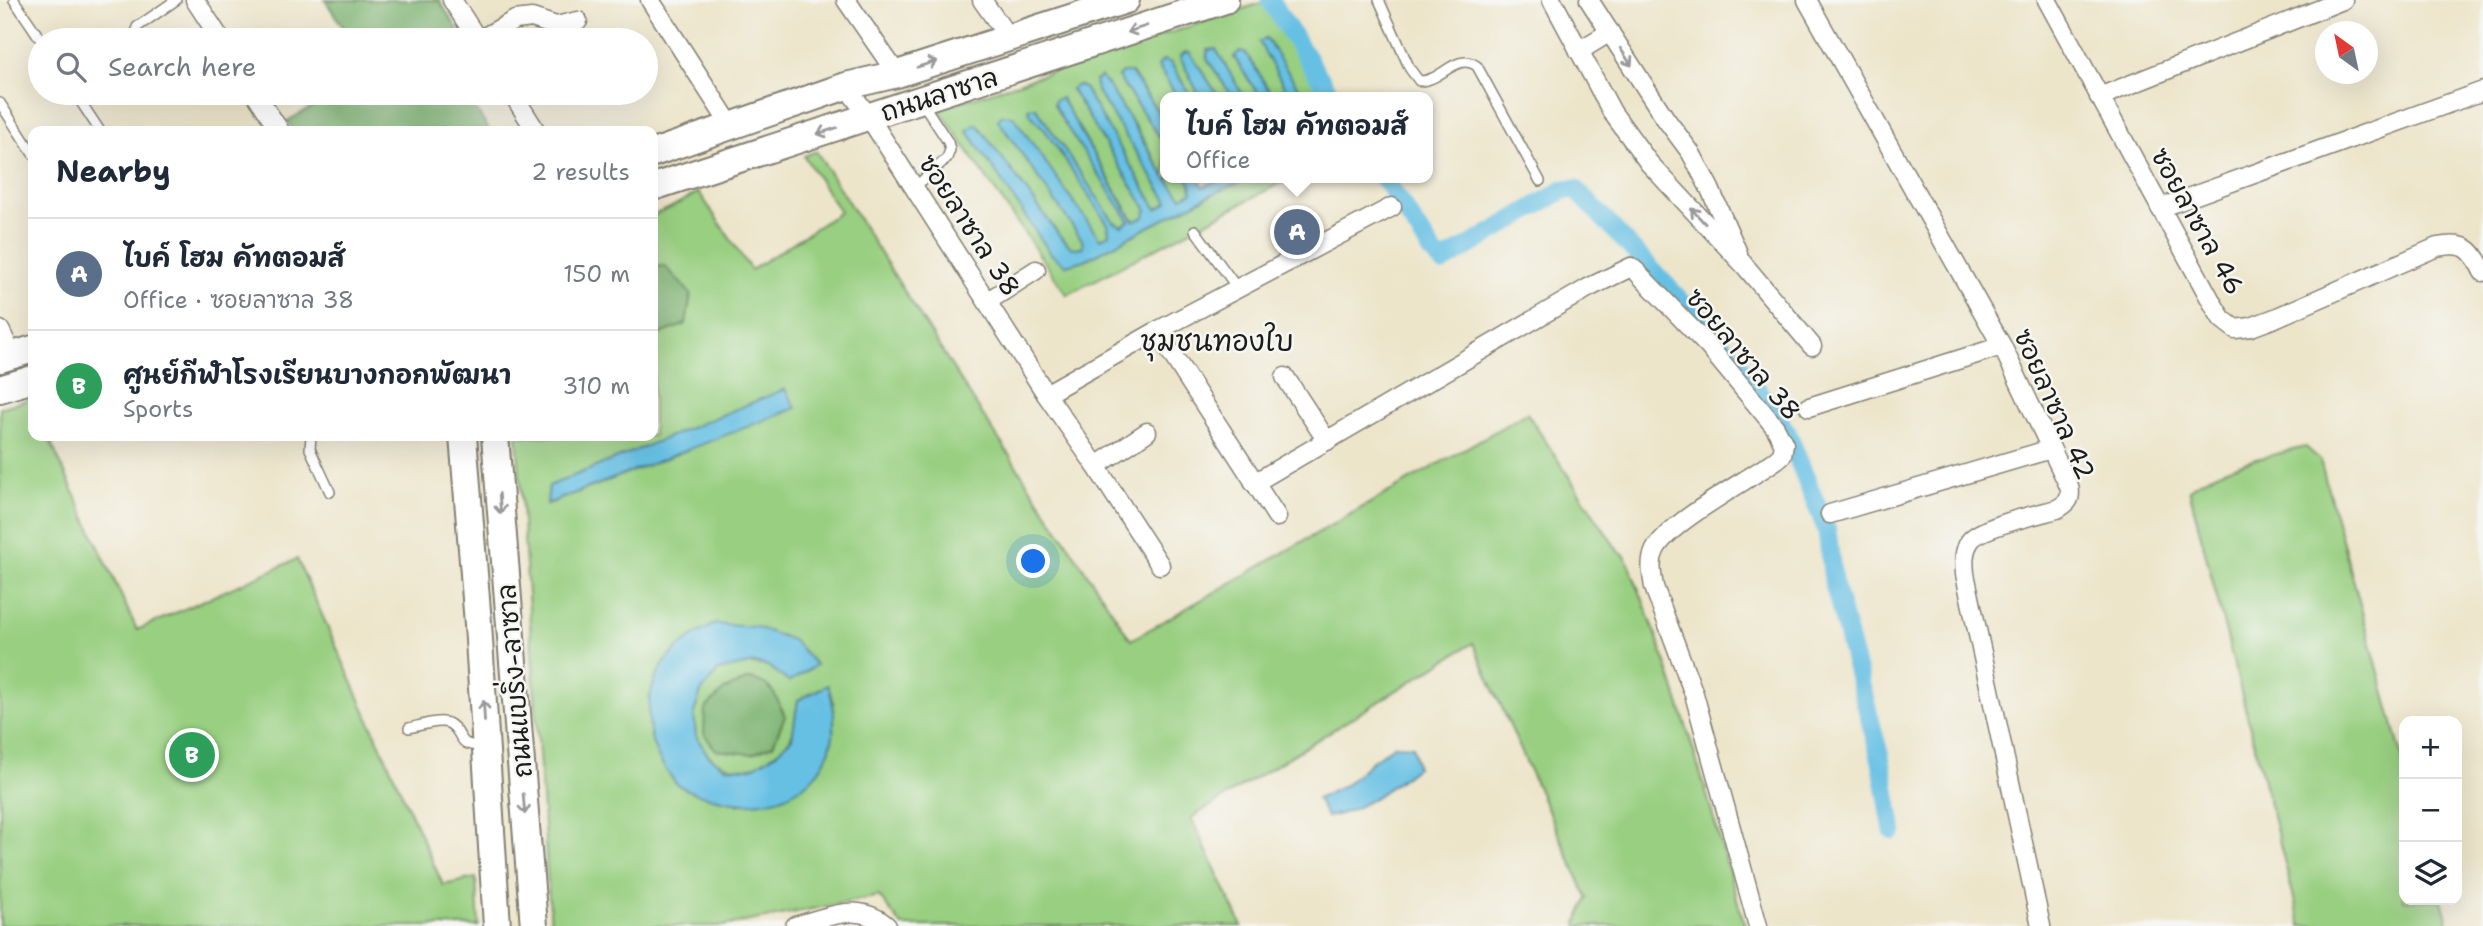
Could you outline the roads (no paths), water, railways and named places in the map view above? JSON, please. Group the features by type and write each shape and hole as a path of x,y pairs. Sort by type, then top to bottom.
{"street":[{"path":"195,0 213,28"},
{"path":"452,0 470,28"},
{"path":"650,0 743,122 768,150"},
{"path":"846,0 897,74"},
{"path":"982,0 1008,37"},
{"name":"ถนนลาซาล","path":"658,151 846,86 897,74 1126,0"},
{"name":"ถนนลาซาล","path":"658,185 1225,0"},
{"path":"1552,0 1612,112 1649,163 1745,267 1812,346"},
{"path":"1590,0 1691,153 1745,267"},
{"name":"ซอยลาซาล 42","path":"1807,0 2002,346 2069,486 2071,495 2067,503 2057,509 1989,529 1970,540 1964,557 1968,587 2041,926"},
{"name":"ซอยลาซาล 46","path":"2047,0 2218,313 2235,329 2251,327 2275,318 2437,247 2454,244 2467,247 2474,253 2483,272"},
{"path":"2099,97 2343,0"},
{"path":"500,28 515,20 532,18 556,26 578,21"},
{"path":"1579,51 1609,32"},
{"name":"ซอยลาซาล 38","path":"846,86 915,187 1046,394 1160,565"},
{"path":"2160,208 2483,91"},
{"path":"263,105 277,126"},
{"path":"520,105 533,126"},
{"path":"1046,394 1157,331 1392,207"},
{"name":"ซอยลาซาล 38","path":"1254,483 1588,288 1631,267 1709,347 1776,427 1784,444 1782,455 1670,530 1654,551 1651,569 1654,587 1694,694 1758,926"},
{"path":"988,301 1036,270"},
{"path":"0,330 15,354"},
{"path":"1157,331 1277,517"},
{"path":"1809,407 2002,346"},
{"path":"1285,377 1327,441"},
{"path":"0,389 28,381"},
{"path":"1096,466 1147,432"},
{"name":"ถนนแบริ่ง-ลาซาล","path":"463,441 497,926"},
{"name":"ถนนแบริ่ง-ลาซาล","path":"495,441 534,926"},
{"path":"1830,514 2051,449"},
{"path":"795,926 850,911 875,916 887,926"}],"lane":[{"path":"14,0 33,28"},
{"path":"137,27 176,0"},
{"path":"1379,0 1410,69 1419,80 1434,78 1462,61 1470,61 1477,66 1540,181"},
{"path":"915,187 947,158 950,150 948,142 920,100"},
{"path":"0,103 28,146"},
{"path":"83,105 97,126"},
{"path":"1195,230 1238,289"},
{"path":"311,441 310,449 330,492"},
{"path":"409,728 445,722 452,725 464,743 471,746 486,745"}],"water":[{"path":"1266,38 1300,92 1287,92 1259,42"},
{"path":"1216,49 1241,92 1229,92 1207,58 1208,50"},
{"path":"1240,51 1246,53 1270,92 1257,92 1234,57"},
{"path":"1185,52 1190,53 1216,92 1198,92 1180,57"},
{"path":"1163,60 1171,63 1188,92 1174,92 1158,66"},
{"path":"1122,73 1131,73 1160,115 1160,137 1118,77"},
{"path":"1101,77 1122,106 1160,169 1160,183 1170,183 1182,197 1192,192 1190,183 1201,183 1203,187 1211,183 1238,183 1085,260 1066,265 1051,254 967,130 977,124 1060,236 1072,248 1083,247 1082,240 998,120 1002,115 1013,116 1100,239 1109,234 1108,224 1028,108 1036,108 1114,222 1122,226 1129,221 1054,104 1055,100 1061,98 1133,221 1143,218 1147,210 1071,89 1077,85 1084,88 1157,209 1168,202 1097,91 1095,81"},
{"path":"785,389 796,408 547,504 549,486"},
{"path":"715,624 756,627 793,640 816,665 789,682 768,666 754,663 718,671 701,692 694,713 696,736 708,755 724,767 751,768 775,754 792,738 798,700 828,685 834,713 832,739 825,761 811,779 793,793 770,801 745,803 707,797 677,784 658,756 650,733 649,716 655,679 670,656 691,638"},
{"path":"1395,745 1413,746 1417,767 1363,804 1327,817 1317,799 1347,784"}],"waterway":[{"path":"1270,0 1329,92"},
{"path":"1387,183 1442,262 1563,190 1576,189 1728,351 1788,434 1827,531 1833,580 1881,761 1893,831"}],"place":[{"name":"ไบค์ โฮม คัทตอมส์","path":"1297,232"},
{"name":"ศูนย์กีฬาโรงเรียนบางกอกพัฒนา","path":"192,755"}],"district":[{"name":"ชุมชนทองใบ","path":"1217,341"}]}
